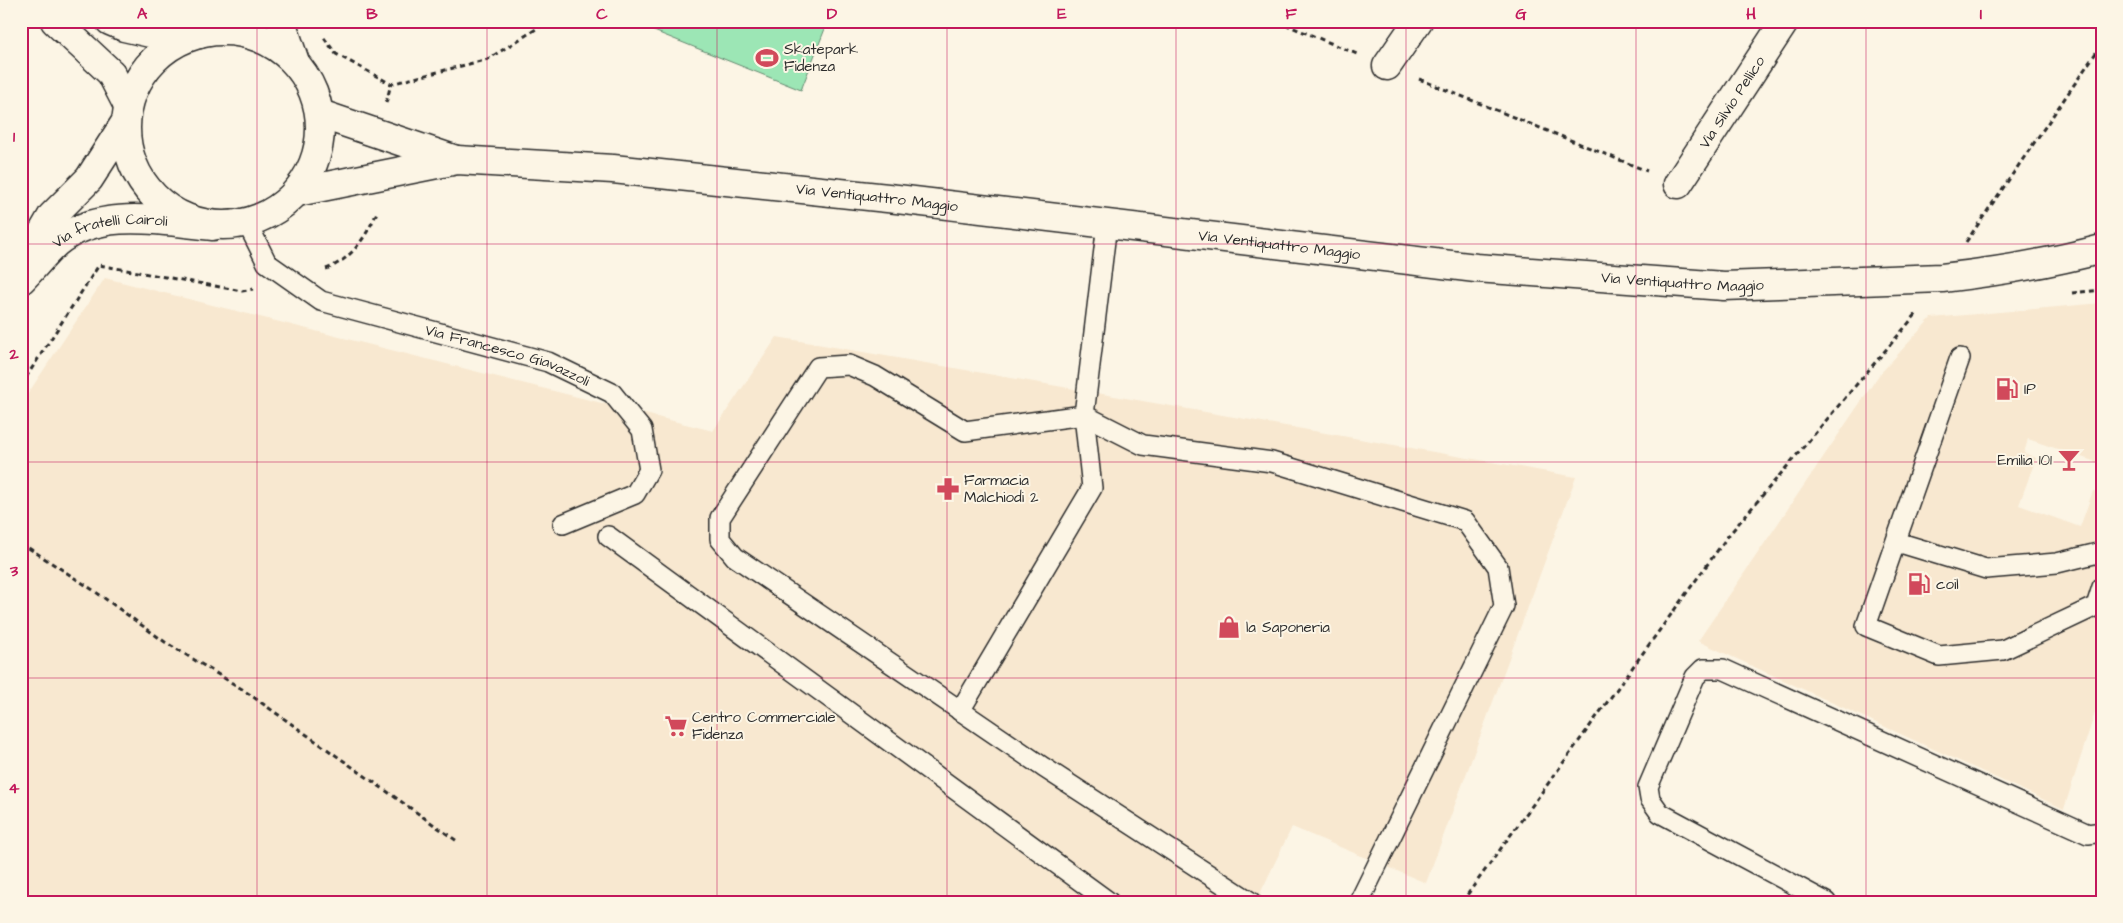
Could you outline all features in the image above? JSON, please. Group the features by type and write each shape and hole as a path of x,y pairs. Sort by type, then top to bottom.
{"main road":[{"name":"Via Ventiquattro Maggio","path":"55,21 111,73 127,114 128,152 140,180 159,202 184,218 213,226 247,223 274,211 297,192 312,169 320,142 320,114 312,87 295,62 275,46 251,35 225,31 195,32 124,27 110,21"},
{"path":"281,21 295,62"},
{"path":"1387,66 1418,21"},
{"name":"Via Silvio Pellico","path":"1678,184 1785,21"},
{"name":"Via Ventiquattro Maggio","path":"127,114 139,79 157,57 195,32"},
{"name":"Via fratelli Cairoli","path":"21,269 52,216 89,179 127,114"},
{"name":"Via Ventiquattro Maggio","path":"320,114 457,160"},
{"name":"Via Ventiquattro Maggio","path":"297,192 457,160 613,169 1107,224 1476,268 1724,286 1942,278 2058,259 2102,249"},
{"name":"Via fratelli Cairoli","path":"21,280 57,243 91,223 136,218 213,226"}],"lane":[{"name":"Via Francesco Giavazzoli","path":"247,223 266,263 321,301 548,362 612,393 642,430 649,470 635,494 564,524"},
{"path":"960,710 1092,488 1084,415 1107,224"},
{"path":"1960,358 1866,626 1939,656 2003,650 2096,606 2102,587"},
{"path":"1250,902 1043,767 735,557 720,539 720,518 818,367 849,365 875,376 965,431 1084,415 1143,445 1272,462 1465,521 1498,567 1504,606 1359,902"},
{"path":"608,536 1108,902"},
{"path":"1896,542 1986,569 2057,563 2102,552"},
{"path":"1826,902 1660,813 1650,799 1648,787 1695,677 1703,669 1723,669 2088,834 2102,832"}],"path":[{"path":"1277,21 1678,184"},
{"path":"320,34 336,54 390,84"},
{"path":"1942,278 2102,44"},
{"path":"1462,902 1728,536 1920,310"},
{"path":"21,543 93,590 165,642 242,689 457,841"}],"shaded area":[{"path":"105,278 713,431 777,337 1576,477 1426,883 1292,827 1256,902 21,902 21,404"},
{"name":"coil","path":"2102,303 2102,464 2028,439 2024,453 2036,458 2019,505 2080,527 2093,491 2100,492 2102,488 2102,691 2064,809 1698,641 1879,375 1931,318"}],"green space":[{"name":"Skatepark Fidenza","path":"641,21 828,21 801,90 639,25"}],"place":[{"name":"Skatepark Fidenza","path":"767,58"},
{"name":"IP","path":"2007,389"},
{"name":"Emilia 101","path":"2069,460"},
{"name":"Farmacia Malchiodi 2","path":"948,489"},
{"name":"coil","path":"1919,584"},
{"name":"la Saponeria","path":"1229,627"},
{"name":"Centro Commerciale Fidenza","path":"676,726"}]}
